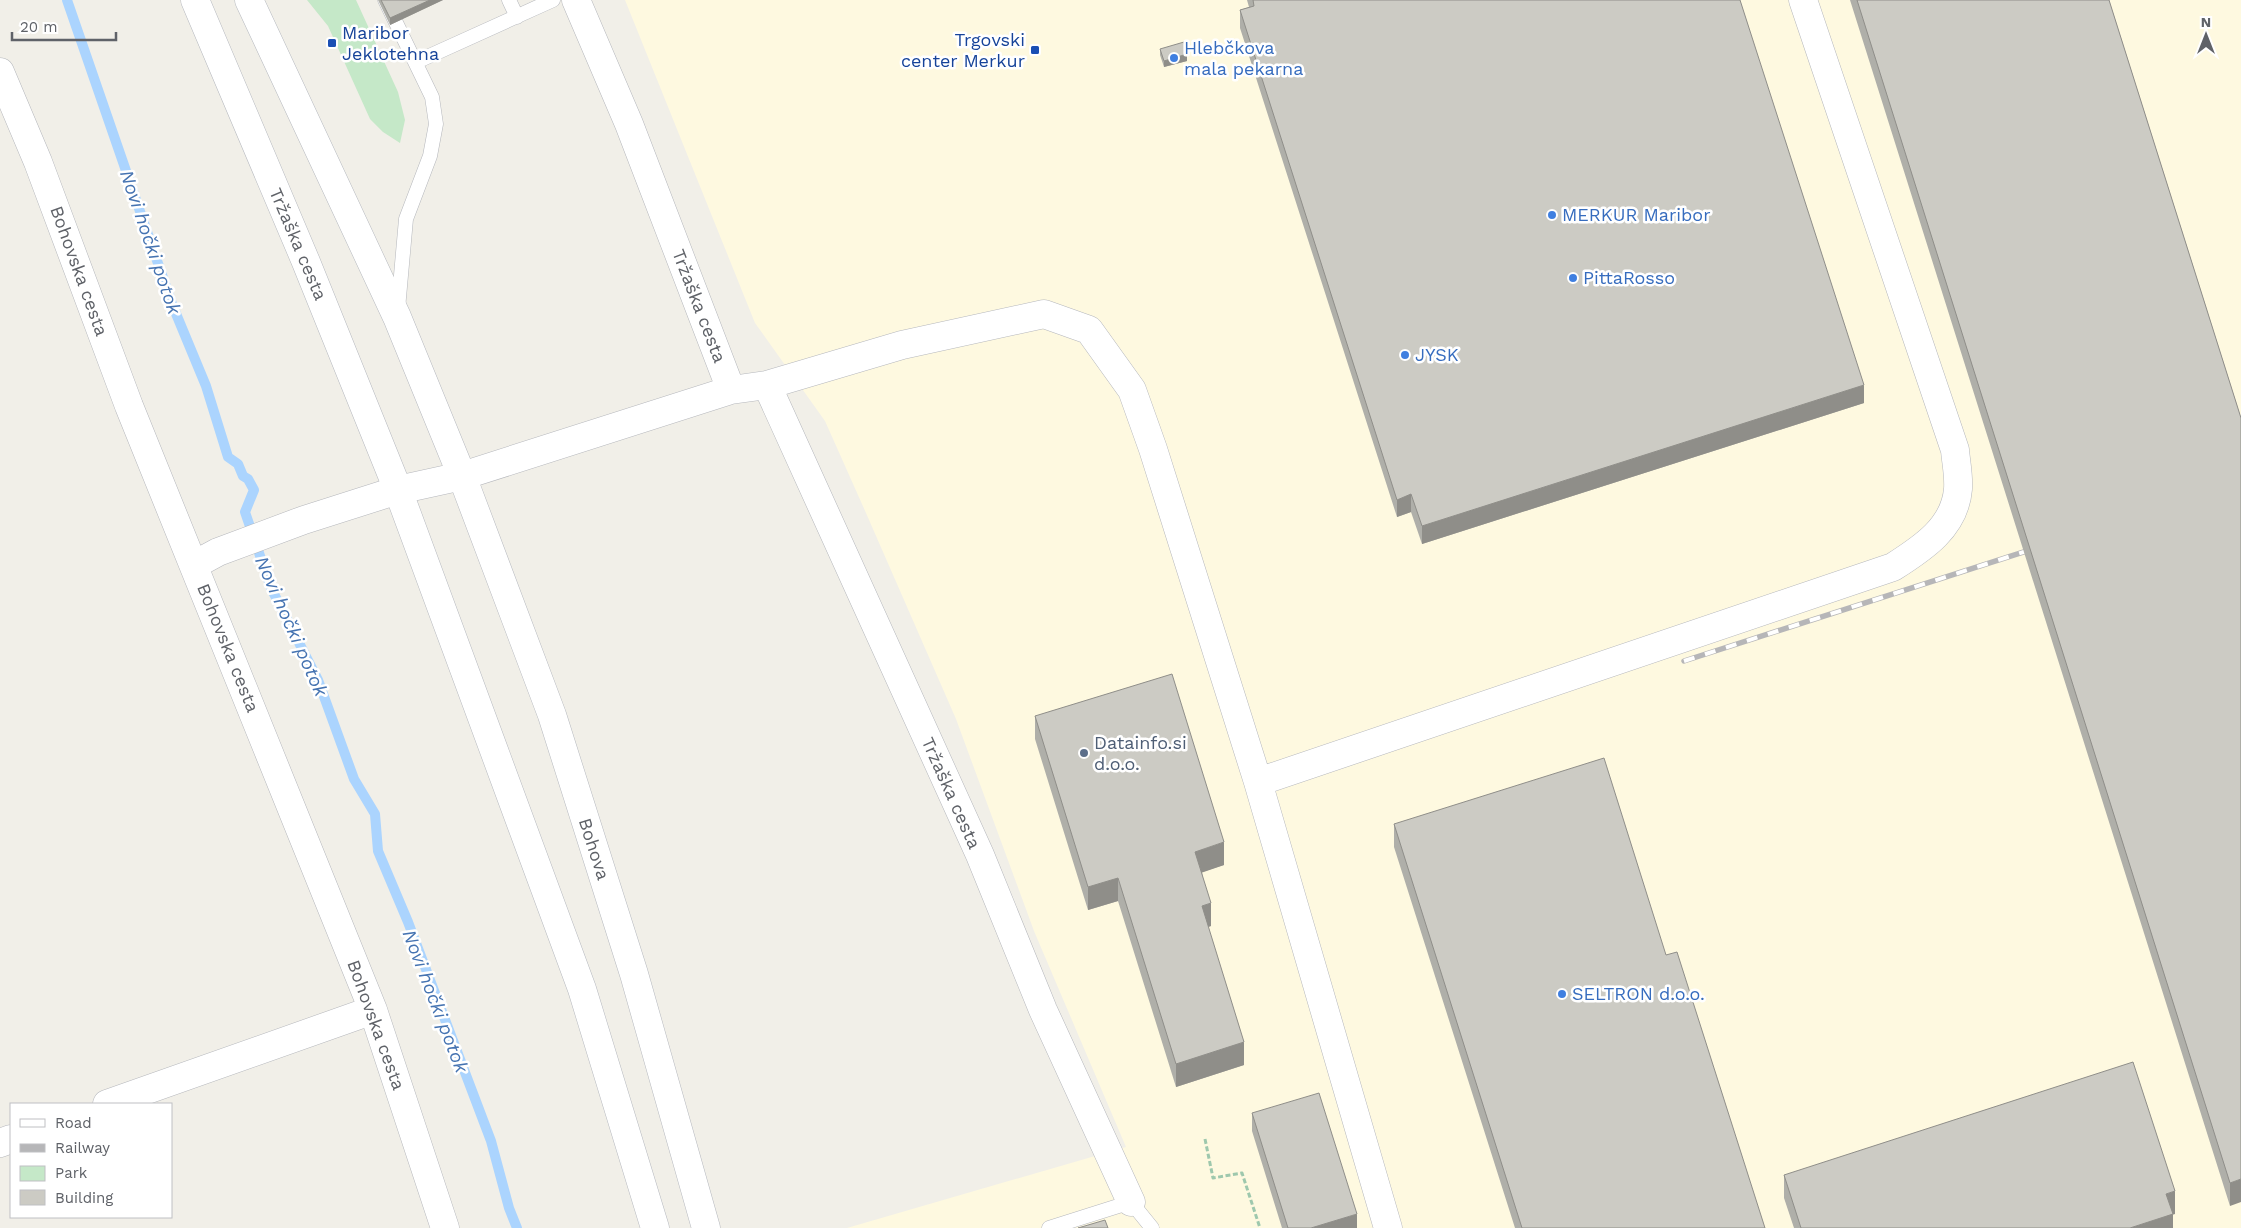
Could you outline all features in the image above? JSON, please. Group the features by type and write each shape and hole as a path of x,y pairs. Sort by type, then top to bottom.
{"street":[{"name":"Tržaška cesta","path":"195,0 306,262 398,490"},
{"path":"249,0 397,317 462,476"},
{"name":"Tržaška cesta","path":"576,0 629,124 731,390"},
{"path":"1258,782 1893,567 1923,548 1942,530 1952,511 1958,489 1955,450 1803,0"},
{"name":"Bohovska cesta","path":"0,72 38,162 129,406 206,559 373,1010 445,1228"},
{"path":"206,559 304,520 398,490 462,476 731,390 767,385 902,345 1044,314 1089,330 1132,390 1202,600 1258,782 1388,1228"},
{"name":"Tržaška cesta","path":"767,385 976,846 1043,1010 1131,1202"},
{"name":"Bohova","path":"462,476 552,714 634,974 706,1228"},
{"path":"398,490 582,989 655,1228"},
{"path":"110,1103 373,1010"}],"lane":[{"path":"385,0 432,97 436,124 430,156 406,220 397,317"},
{"path":"509,0 516,16"},
{"path":"416,62 554,0"},
{"path":"1049,1228 1131,1202 1152,1228"}],"path":[{"path":"1205,1139 1213,1178 1242,1172 1260,1228"}],"shaded area":[{"path":"625,0 2241,0 2241,1228 847,1228 1126,1147 1034,931 956,719 825,421 755,323"}],"green space":[{"path":"307,0 356,0 398,92 405,120 400,143 383,132 370,119 328,26"}],"building":[{"path":"381,0 430,0 390,18"},
{"name":"MERKUR Maribor","path":"1253,0 1740,0 1864,385 1422,526 1411,494 1397,500 1240,10 1254,6"},
{"path":"1857,0 2109,0 2241,418 2241,1179 2230,1183"},
{"path":"1184,42 1187,54 1164,61 1160,49"},
{"path":"1172,674 1224,842 1195,852 1211,903 1202,906 1244,1042 1176,1064 1118,878 1088,887 1035,716"},
{"name":"SELTRON d.o.o.","path":"1604,758 1666,955 1677,952 1765,1228 1522,1228 1394,824"},
{"path":"2133,1062 2175,1191 2166,1194 2173,1214 2130,1228 1801,1228 1784,1175"},
{"path":"1319,1093 1357,1214 1311,1228 1288,1228 1252,1113"},
{"path":"1105,1220 1108,1228 1078,1228"}],"waterway":[{"name":"Novi hočki potok","path":"67,0 172,304 206,386 228,457 238,464 243,476 248,479 254,490 245,512 271,588 318,680 354,779 375,814 378,851 408,922 491,1141 509,1208 517,1228"}],"railway":[{"path":"1684,661 2036,548"}],"place":[{"name":"Maribor Jeklotehna","path":"332,43"},
{"name":"Trgovski center Merkur","path":"1035,50"},
{"name":"Hlebčkova mala pekarna","path":"1174,58"},
{"name":"MERKUR Maribor","path":"1552,215"},
{"name":"PittaRosso","path":"1573,278"},
{"name":"JYSK","path":"1405,355"},
{"name":"Datainfo.si d.o.o.","path":"1084,753"},
{"name":"SELTRON d.o.o.","path":"1562,994"}]}
